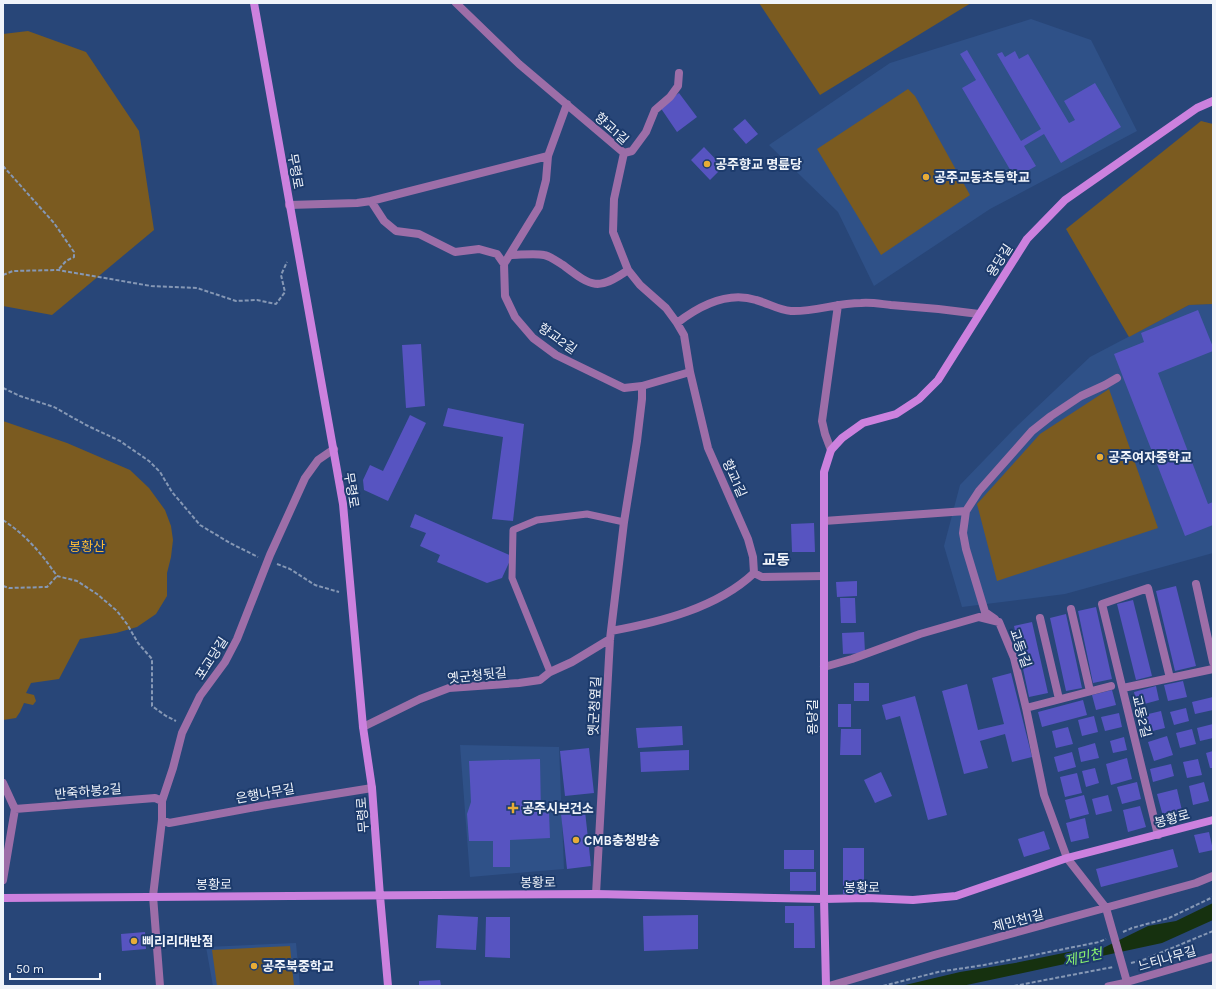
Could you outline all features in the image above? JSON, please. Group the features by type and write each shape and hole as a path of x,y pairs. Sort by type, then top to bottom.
{"main road":[{"name":"무령로","path":"254,3 343,504 363,727 372,788 388,986"},
{"name":"용당길","path":"827,986 824,899 824,472 831,450 842,438 863,423 896,414 919,399 938,380 1027,239 1065,200 1197,108 1212,102"},
{"name":"봉황로","path":"3,898 596,894 913,900 956,896 1067,858 1213,820"}],"street":[{"name":"향교1길","path":"456,3 519,64 624,153 614,200 613,232 628,270 640,285 666,308 684,335 690,372 708,448 748,539 753,557 754,573"},
{"path":"624,153 632,151 646,132 655,110 670,97 678,86 679,73"},
{"path":"371,201 384,221 396,231 419,234 455,252 479,249 498,254 504,264 539,207 546,180 548,156 567,104"},
{"path":"289,205 357,204 548,156"},
{"path":"510,256 544,255 559,262 591,284 603,284 616,279 628,270"},
{"name":"향교2길","path":"504,264 505,296 515,317 533,338 556,355 624,388 642,386 690,372"},
{"path":"677,323 693,311 717,300 742,296 758,300 772,307 790,311 861,302 979,314"},
{"path":"831,450 822,421 838,305"},
{"path":"999,622 985,612 966,549 963,533 966,511 979,491 1032,432 1051,416 1081,396 1116,378"},
{"name":"옛군청옆길","path":"596,894 611,635 624,522 637,441 642,386"},
{"name":"포교당길","path":"160,986 153,896 162,820 162,801 173,768 182,733 200,696 225,662 237,639 268,562 305,478 318,460 334,449"},
{"path":"824,521 966,511"},
{"path":"754,573 762,578 824,576"},
{"name":"옛군청뒷길","path":"363,727 420,699 449,688 540,680 550,672 572,662 611,635 702,607 743,584 754,573"},
{"path":"1196,584 1213,662"},
{"name":"교동2길","path":"1158,835 1102,604 1148,588 1170,678"},
{"path":"1072,609 1090,691"},
{"name":"교동1길","path":"824,667 920,634 979,618 999,622 1014,658 1044,795 1067,858"},
{"path":"1040,618 1059,699"},
{"path":"1123,688 1213,669"},
{"path":"1026,708 1111,686"},
{"path":"3,783 15,809 3,880"},
{"name":"은행나무길","path":"162,820 169,823 372,788"},
{"name":"반죽하봉2길","path":"15,809 155,798 162,801"},
{"path":"1067,858 1106,908 1127,984"},
{"name":"제민천1길","path":"827,986 1196,883 1213,876"},
{"name":"느티나무길","path":"1127,984 1213,957"}],"lane":[{"path":"550,672 512,578 513,530 537,520 587,514 624,522"},
{"path":"1108,986 1127,984"}],"path":[{"path":"3,166 54,223 74,252 74,257 66,261 58,270"},
{"path":"3,275 13,271 58,270 151,286 196,288 236,301 257,300 276,304 285,292 281,275 287,262"},
{"path":"3,388 20,396 54,407 86,425 120,441 160,472 172,492 200,525 230,543 268,562 290,568 315,585 339,592"},
{"path":"3,520 16,529 40,552 57,576 77,580 117,611 127,624 138,643 152,659 152,706 178,722"},
{"path":"3,586 9,588 47,587 57,576"},
{"path":"1119,934 1132,928 1169,918 1213,897"},
{"path":"883,986 938,972 984,965 1099,942 1112,937"}],"shaded area":[{"name":"공주교동초등학교","path":"1031,19 1091,40 1137,131 990,209 874,286 838,212 769,145 890,63"},
{"name":"공주여자중학교","path":"1213,304 1213,553 1065,594 962,607 944,546 960,485 1014,429 1090,357 1189,305"},
{"name":"공주시보건소","path":"460,745 559,747 564,869 470,877"},
{"name":"공주북중학교","path":"296,943 300,986 213,986 206,947"}],"green space":[{"path":"759,3 971,3 820,95"},
{"path":"28,31 86,52 139,131 154,230 52,315 3,306 3,34"},
{"path":"908,89 915,96 970,195 881,255 817,149"},
{"path":"1201,121 1213,124 1213,304 1189,305 1129,337 1066,229"},
{"path":"1109,389 1158,528 997,581 977,504 1040,434"},
{"name":"봉황산","path":"3,421 67,443 130,470 149,488 165,510 171,526 173,540 167,573 167,596 156,614 137,627 116,633 80,639 59,679 31,683 26,693 34,695 36,701 33,705 24,703 16,718 3,720"},
{"name":"공주북중학교","path":"290,946 294,986 217,986 212,950"}],"water":[{"name":"제민천","path":"1213,903 1213,920 1162,943 962,986 901,986 960,972 1015,963 1083,949 1103,948 1148,926 1176,921"}],"building":[{"path":"967,50 1021,141 1041,129 997,54 1002,52 1005,57 1015,51 1019,59 1028,54 1069,123 1075,120 1064,101 1095,83 1121,127 1061,163 1044,134 1024,146 1036,166 1015,178 962,88 976,80 960,54"},
{"path":"679,93 697,117 677,132 660,107"},
{"path":"745,119 758,134 746,144 733,129"},
{"name":"공주향교 명륜당","path":"704,147 723,167 710,180 691,160"},
{"path":"1198,310 1213,347 1213,351 1158,373 1208,504 1213,502 1213,525 1185,536 1114,354 1144,342 1141,333"},
{"path":"421,344 425,406 406,408 402,345"},
{"path":"448,408 524,424 513,521 492,519 503,437 443,426"},
{"path":"410,415 426,423 388,501 364,490 363,480 370,465 383,471"},
{"path":"415,514 512,556 502,578 487,583 437,562 440,555 420,546 426,533 410,527"},
{"path":"814,523 815,552 792,552 791,524"},
{"path":"857,581 857,596 837,597 836,582"},
{"path":"1176,586 1196,666 1175,671 1156,591"},
{"path":"840,598 855,598 856,623 841,623"},
{"path":"1133,600 1152,676 1136,680 1117,604"},
{"path":"1096,607 1112,679 1093,683 1078,611"},
{"path":"1066,614 1082,688 1066,691 1050,618"},
{"path":"1032,622 1048,693 1029,697 1014,626"},
{"path":"864,632 865,653 843,654 842,633"},
{"path":"1011,673 1032,757 1012,762 1005,734 980,741 988,768 964,774 942,691 967,684 978,730 1004,724 992,678"},
{"path":"1183,681 1187,697 1168,701 1164,685"},
{"path":"854,683 869,683 869,701 854,701"},
{"path":"1156,686 1159,700 1137,706 1134,692"},
{"path":"1112,690 1116,705 1096,710 1092,695"},
{"path":"915,696 947,815 928,820 900,716 886,720 882,705"},
{"path":"1213,697 1213,710 1195,714 1192,702"},
{"path":"1083,700 1087,715 1042,727 1038,712"},
{"path":"838,704 851,704 851,727 838,727"},
{"path":"1186,708 1189,721 1174,725 1170,712"},
{"path":"1161,711 1165,728 1144,733 1140,716"},
{"path":"1119,713 1122,727 1105,731 1101,717"},
{"path":"1094,716 1098,732 1082,736 1078,720"},
{"path":"1213,724 1213,738 1200,741 1197,728"},
{"path":"682,726 683,745 638,748 636,728"},
{"path":"1068,727 1073,744 1056,748 1052,731"},
{"path":"841,729 861,729 861,755 840,755"},
{"path":"1192,729 1196,744 1180,748 1176,733"},
{"path":"1167,736 1173,755 1154,761 1148,742"},
{"path":"1124,737 1127,750 1113,753 1110,741"},
{"path":"1095,743 1099,758 1081,762 1078,748"},
{"path":"589,748 594,793 565,796 560,751"},
{"path":"689,750 689,770 641,772 640,752"},
{"path":"1213,751 1213,768 1210,768 1206,753"},
{"path":"1072,752 1076,767 1058,772 1054,757"},
{"path":"1127,758 1132,779 1111,785 1106,764"},
{"path":"540,759 541,813 549,812 550,838 510,840 510,867 493,867 493,841 469,841 467,814 471,802 469,761"},
{"path":"1198,759 1202,775 1187,778 1183,762"},
{"path":"1171,764 1174,776 1153,782 1150,769"},
{"path":"1095,768 1099,783 1086,787 1082,771"},
{"path":"881,772 892,796 875,803 864,780"},
{"path":"1077,773 1082,793 1065,797 1060,777"},
{"path":"1137,782 1141,799 1122,804 1117,787"},
{"path":"1204,782 1209,801 1193,805 1189,786"},
{"path":"1177,789 1183,815 1164,820 1157,794"},
{"path":"1084,795 1089,814 1070,819 1065,800"},
{"path":"1108,795 1112,811 1096,815 1092,799"},
{"path":"1140,806 1146,827 1128,832 1123,810"},
{"name":"CMB충청방송","path":"585,811 591,866 567,869 561,814"},
{"path":"1085,818 1089,838 1071,842 1066,823"},
{"path":"1044,831 1050,849 1024,857 1018,839"},
{"path":"1209,832 1213,850 1199,853 1194,835"},
{"path":"843,848 864,848 864,894 843,894"},
{"path":"1173,849 1178,867 1101,887 1096,869"},
{"path":"784,850 814,850 814,869 784,869"},
{"path":"790,872 816,872 816,891 790,891"},
{"path":"785,906 814,906 815,948 794,948 794,923 785,923"},
{"path":"438,915 478,917 476,950 436,948"},
{"path":"698,915 698,949 644,951 643,916"},
{"path":"486,917 510,917 510,958 485,957"},
{"name":"삐리리대반점","path":"145,932 146,949 122,951 121,934"},
{"path":"440,980 441,986 419,986 419,981"}],"place":[{"name":"공주향교 명륜당","path":"707,164"},
{"name":"공주교동초등학교","path":"926,177"},
{"name":"공주여자중학교","path":"1100,457"},
{"name":"공주시보건소","path":"513,808"},
{"name":"CMB충청방송","path":"576,840"},
{"name":"삐리리대반점","path":"134,941"},
{"name":"공주북중학교","path":"254,966"}],"district":[{"name":"교동","path":"776,560"}]}
